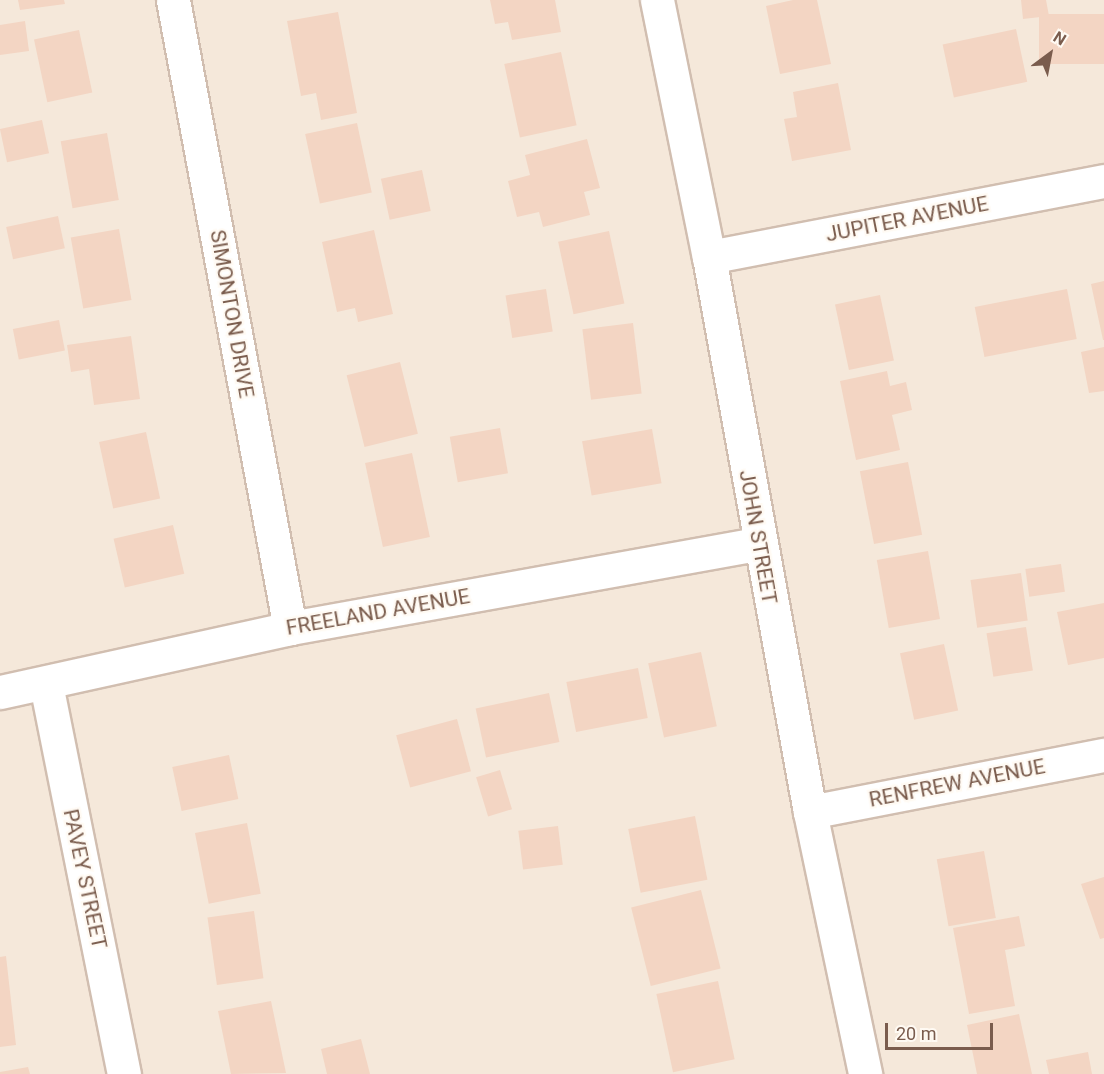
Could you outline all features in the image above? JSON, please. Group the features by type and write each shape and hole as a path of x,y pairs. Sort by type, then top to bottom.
{"street":[{"name":"SIMONTON DRIVE","path":"173,0 290,628"},
{"name":"JOHN STREET","path":"657,0 709,257 759,544 810,812 865,1074"},
{"name":"JUPITER AVENUE","path":"709,257 1104,181"},
{"name":"FREELAND AVENUE","path":"0,692 46,684 290,628 759,544"},
{"name":"PAVEY STREET","path":"46,684 124,1074"},
{"name":"RENFREW AVENUE","path":"810,812 1104,755"}],"shaded area":[{"path":"0,0 1104,0 1104,1074 0,1074"}],"building":[{"path":"18,0 64,0 65,4 20,10"},
{"path":"490,0 555,0 561,32 512,40 508,22 495,24"},
{"path":"793,0 817,0 831,64 780,74 766,6"},
{"path":"1021,0 1046,0 1049,16 1023,19"},
{"path":"338,12 357,113 321,120 316,93 301,96 287,21"},
{"path":"1039,14 1104,14 1104,64 1039,64"},
{"path":"25,21 29,51 0,55 0,25"},
{"path":"1016,29 1027,82 954,97 943,45"},
{"path":"79,30 92,93 47,102 34,40"},
{"path":"561,52 577,125 520,137 504,64"},
{"path":"838,83 851,150 792,161 784,119 797,117 793,92"},
{"path":"42,120 49,153 7,162 0,129"},
{"path":"357,123 372,192 320,203 305,134"},
{"path":"107,133 119,200 73,208 61,141"},
{"path":"587,139 600,188 584,192 590,215 543,227 539,212 517,217 508,181 530,175 525,155"},
{"path":"422,170 431,211 390,220 381,179"},
{"path":"58,216 65,248 13,259 6,227"},
{"path":"119,229 132,300 83,308 71,238"},
{"path":"374,230 393,314 358,322 355,308 337,312 322,242"},
{"path":"609,231 624,303 574,314 558,242"},
{"path":"1104,281 1104,340 1103,340 1091,284"},
{"path":"546,289 553,331 512,338 506,295"},
{"path":"1067,289 1077,339 984,357 975,307"},
{"path":"880,295 894,361 849,370 835,305"},
{"path":"59,320 65,350 19,359 13,329"},
{"path":"633,323 642,393 591,400 582,329"},
{"path":"131,336 140,399 94,405 89,369 71,372 67,345"},
{"path":"1104,347 1104,391 1089,393 1081,352"},
{"path":"400,362 418,434 365,447 347,375"},
{"path":"887,371 890,386 906,382 912,410 892,415 900,450 856,460 840,381"},
{"path":"500,428 508,473 458,482 450,437"},
{"path":"652,429 662,483 592,495 582,441"},
{"path":"146,432 160,499 113,508 99,442"},
{"path":"412,453 430,537 383,547 365,463"},
{"path":"908,462 922,535 874,544 860,471"},
{"path":"173,525 184,574 125,587 114,539"},
{"path":"928,551 940,619 889,628 877,560"},
{"path":"1061,564 1065,592 1029,597 1025,569"},
{"path":"1021,573 1028,621 977,628 970,580"},
{"path":"1104,603 1104,658 1068,665 1057,612"},
{"path":"1026,627 1033,670 993,677 986,633"},
{"path":"944,644 958,711 914,720 900,653"},
{"path":"701,652 717,726 664,738 648,663"},
{"path":"638,668 648,718 576,732 566,682"},
{"path":"549,693 559,742 486,758 476,709"},
{"path":"457,719 471,771 410,787 396,735"},
{"path":"229,755 238,799 182,811 172,767"},
{"path":"500,770 512,809 488,817 476,777"},
{"path":"695,816 707,880 641,893 628,829"},
{"path":"247,823 261,894 209,904 195,833"},
{"path":"558,826 563,865 523,870 518,831"},
{"path":"984,851 996,918 949,926 937,859"},
{"path":"1104,877 1104,938 1100,939 1081,884"},
{"path":"701,890 721,969 651,986 631,907"},
{"path":"254,911 263,978 217,985 207,918"},
{"path":"1019,916 1025,946 1005,950 1015,1006 969,1014 953,928"},
{"path":"6,956 16,1045 0,1047 0,957"},
{"path":"718,981 735,1059 673,1072 656,994"},
{"path":"271,1001 286,1073 231,1074 218,1011"},
{"path":"1019,1014 1032,1074 977,1074 967,1025"},
{"path":"361,1039 370,1074 327,1074 321,1049"},
{"path":"1088,1052 1092,1074 1049,1074 1046,1060"},
{"path":"28,1067 30,1074 0,1074 0,1072"}]}
